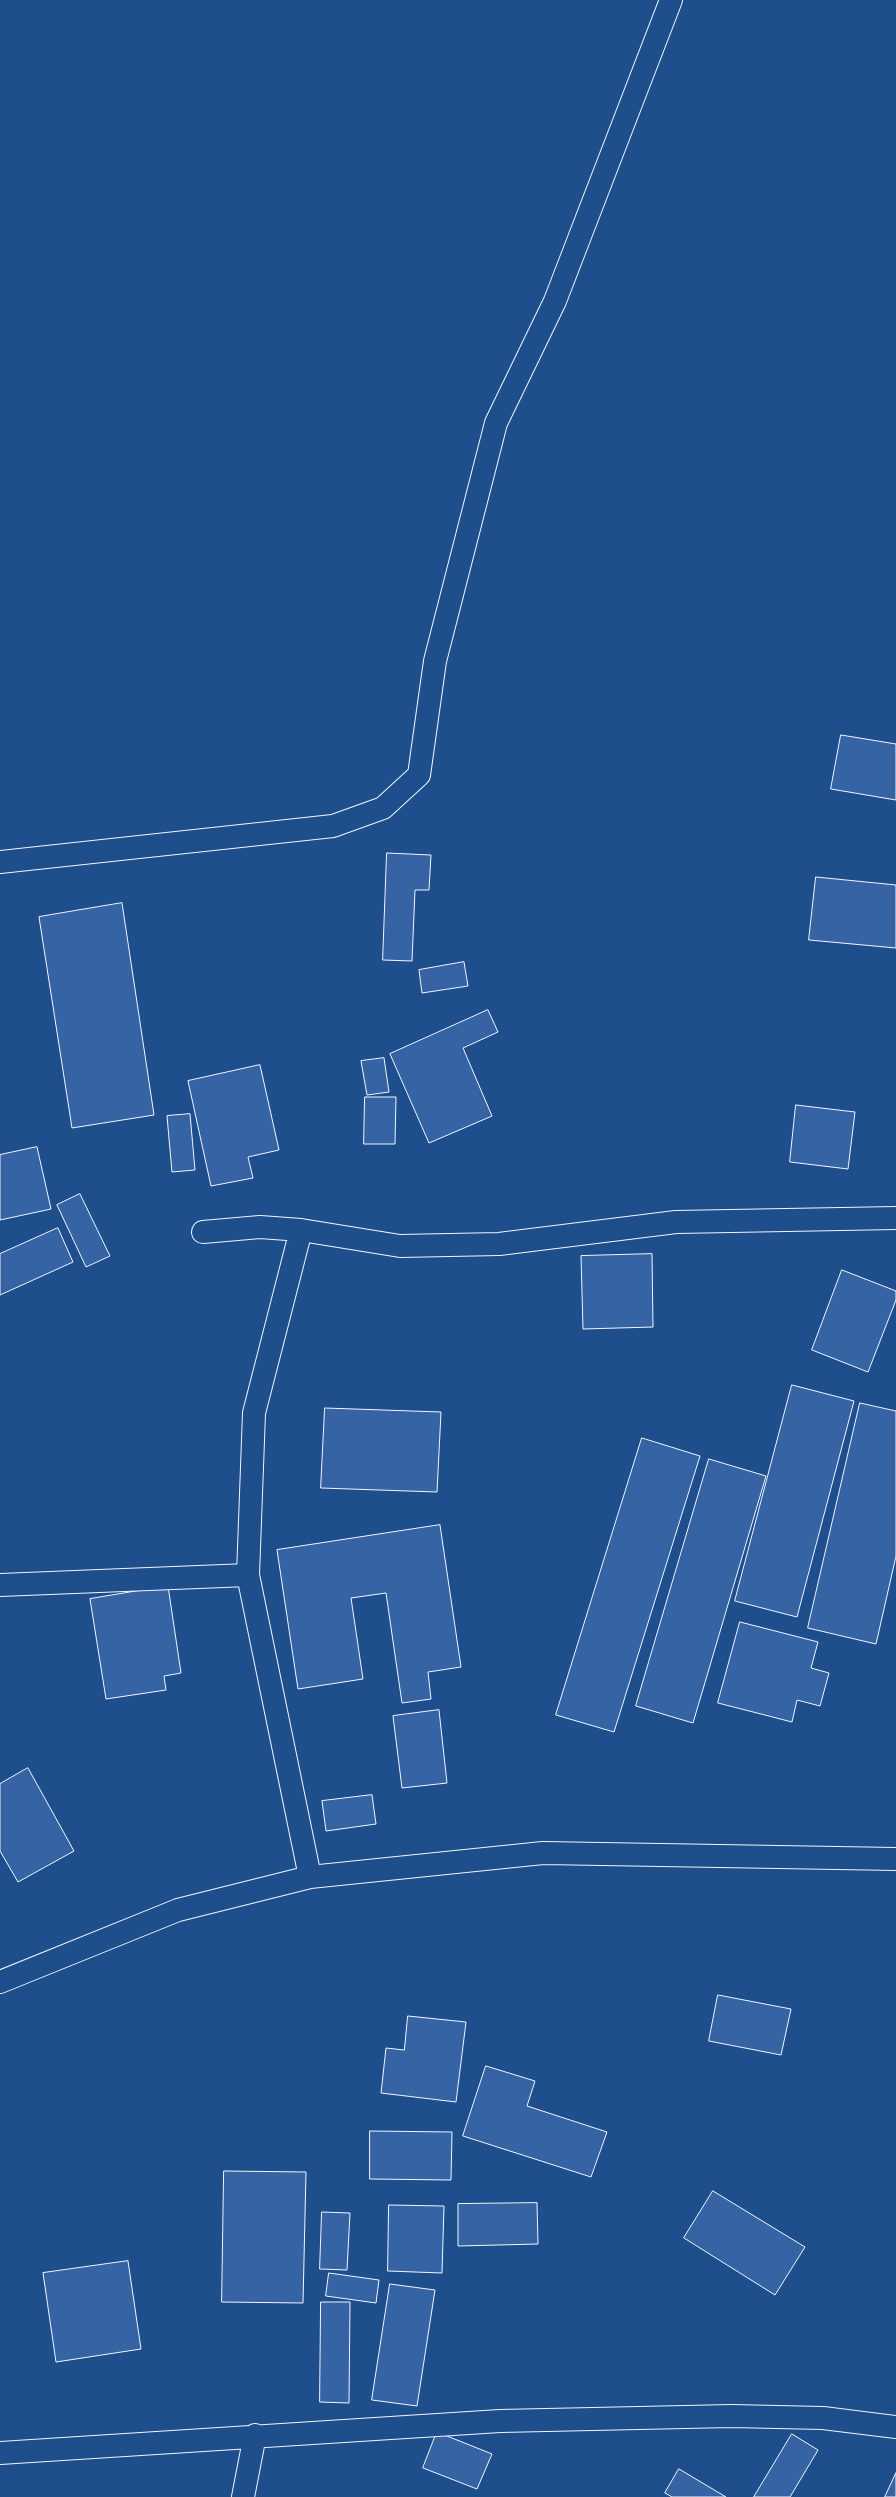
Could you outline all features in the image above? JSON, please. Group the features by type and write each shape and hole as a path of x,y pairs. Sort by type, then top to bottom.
{"street":[{"path":"0,862 333,826 383,808 419,775 435,661 496,423 555,301 671,0"},
{"path":"203,1232 260,1227 301,1230 400,1246 499,1244 676,1222 896,1218"},
{"path":"301,1230 254,1413 248,1575 310,1876"},
{"path":"0,1585 248,1575"},
{"path":"0,1982 178,1910 310,1876 543,1853 896,1859"},
{"path":"0,2453 255,2435 281,2435 500,2421 731,2416 824,2418 896,2427"},
{"path":"243,2497 255,2435"}],"building":[{"path":"841,735 896,744 896,800 831,789"},
{"path":"387,853 431,855 429,890 415,890 412,961 383,960"},
{"path":"816,877 896,885 896,948 809,940"},
{"path":"122,903 154,1115 72,1128 39,917"},
{"path":"464,962 468,986 422,993 419,970"},
{"path":"488,1010 498,1032 463,1048 492,1116 429,1143 390,1054"},
{"path":"384,1058 389,1092 367,1095 361,1061"},
{"path":"260,1065 279,1150 248,1157 253,1178 211,1186 188,1081"},
{"path":"365,1097 396,1097 395,1144 364,1144"},
{"path":"796,1105 855,1112 848,1169 790,1162"},
{"path":"190,1114 195,1170 172,1172 167,1116"},
{"path":"37,1147 51,1209 0,1220 0,1155"},
{"path":"80,1194 110,1256 86,1267 57,1205"},
{"path":"58,1228 73,1262 0,1295 0,1254"},
{"path":"652,1254 653,1327 583,1329 581,1256"},
{"path":"842,1270 896,1291 896,1300 868,1372 812,1350"},
{"path":"792,1385 854,1401 797,1617 735,1601"},
{"path":"860,1403 896,1411 896,1556 876,1644 808,1628"},
{"path":"325,1408 441,1412 437,1492 321,1488"},
{"path":"642,1438 700,1456 614,1732 556,1715"},
{"path":"709,1459 766,1476 693,1723 636,1706"},
{"path":"440,1525 461,1667 428,1672 431,1699 402,1703 386,1593 351,1598 363,1679 298,1689 277,1550"},
{"path":"168,1586 181,1673 164,1676 166,1690 106,1699 90,1599"},
{"path":"740,1622 818,1642 811,1668 829,1673 820,1706 797,1700 792,1722 718,1703"},
{"path":"439,1710 447,1783 402,1788 393,1716"},
{"path":"28,1768 74,1851 18,1882 0,1851 0,1784"},
{"path":"372,1795 376,1824 326,1831 322,1801"},
{"path":"718,1995 791,2009 781,2055 709,2041"},
{"path":"408,2016 466,2022 456,2102 381,2093 386,2048 404,2050"},
{"path":"486,2066 535,2081 527,2106 607,2132 591,2177 463,2136"},
{"path":"370,2131 452,2132 451,2180 370,2179"},
{"path":"224,2171 306,2172 303,2303 222,2302"},
{"path":"713,2191 805,2247 775,2295 684,2238"},
{"path":"537,2203 538,2244 458,2246 458,2204"},
{"path":"389,2205 444,2206 442,2273 388,2271"},
{"path":"322,2212 350,2213 347,2270 320,2269"},
{"path":"128,2261 141,2349 56,2362 43,2273"},
{"path":"329,2273 379,2280 376,2303 326,2296"},
{"path":"390,2284 435,2290 417,2406 372,2400"},
{"path":"321,2302 350,2302 349,2403 320,2402"},
{"path":"437,2432 492,2454 477,2489 423,2468"},
{"path":"792,2434 818,2450 790,2497 754,2497"},
{"path":"679,2469 726,2497 672,2497 665,2493"},
{"path":"896,2473 896,2497 885,2497"}]}
